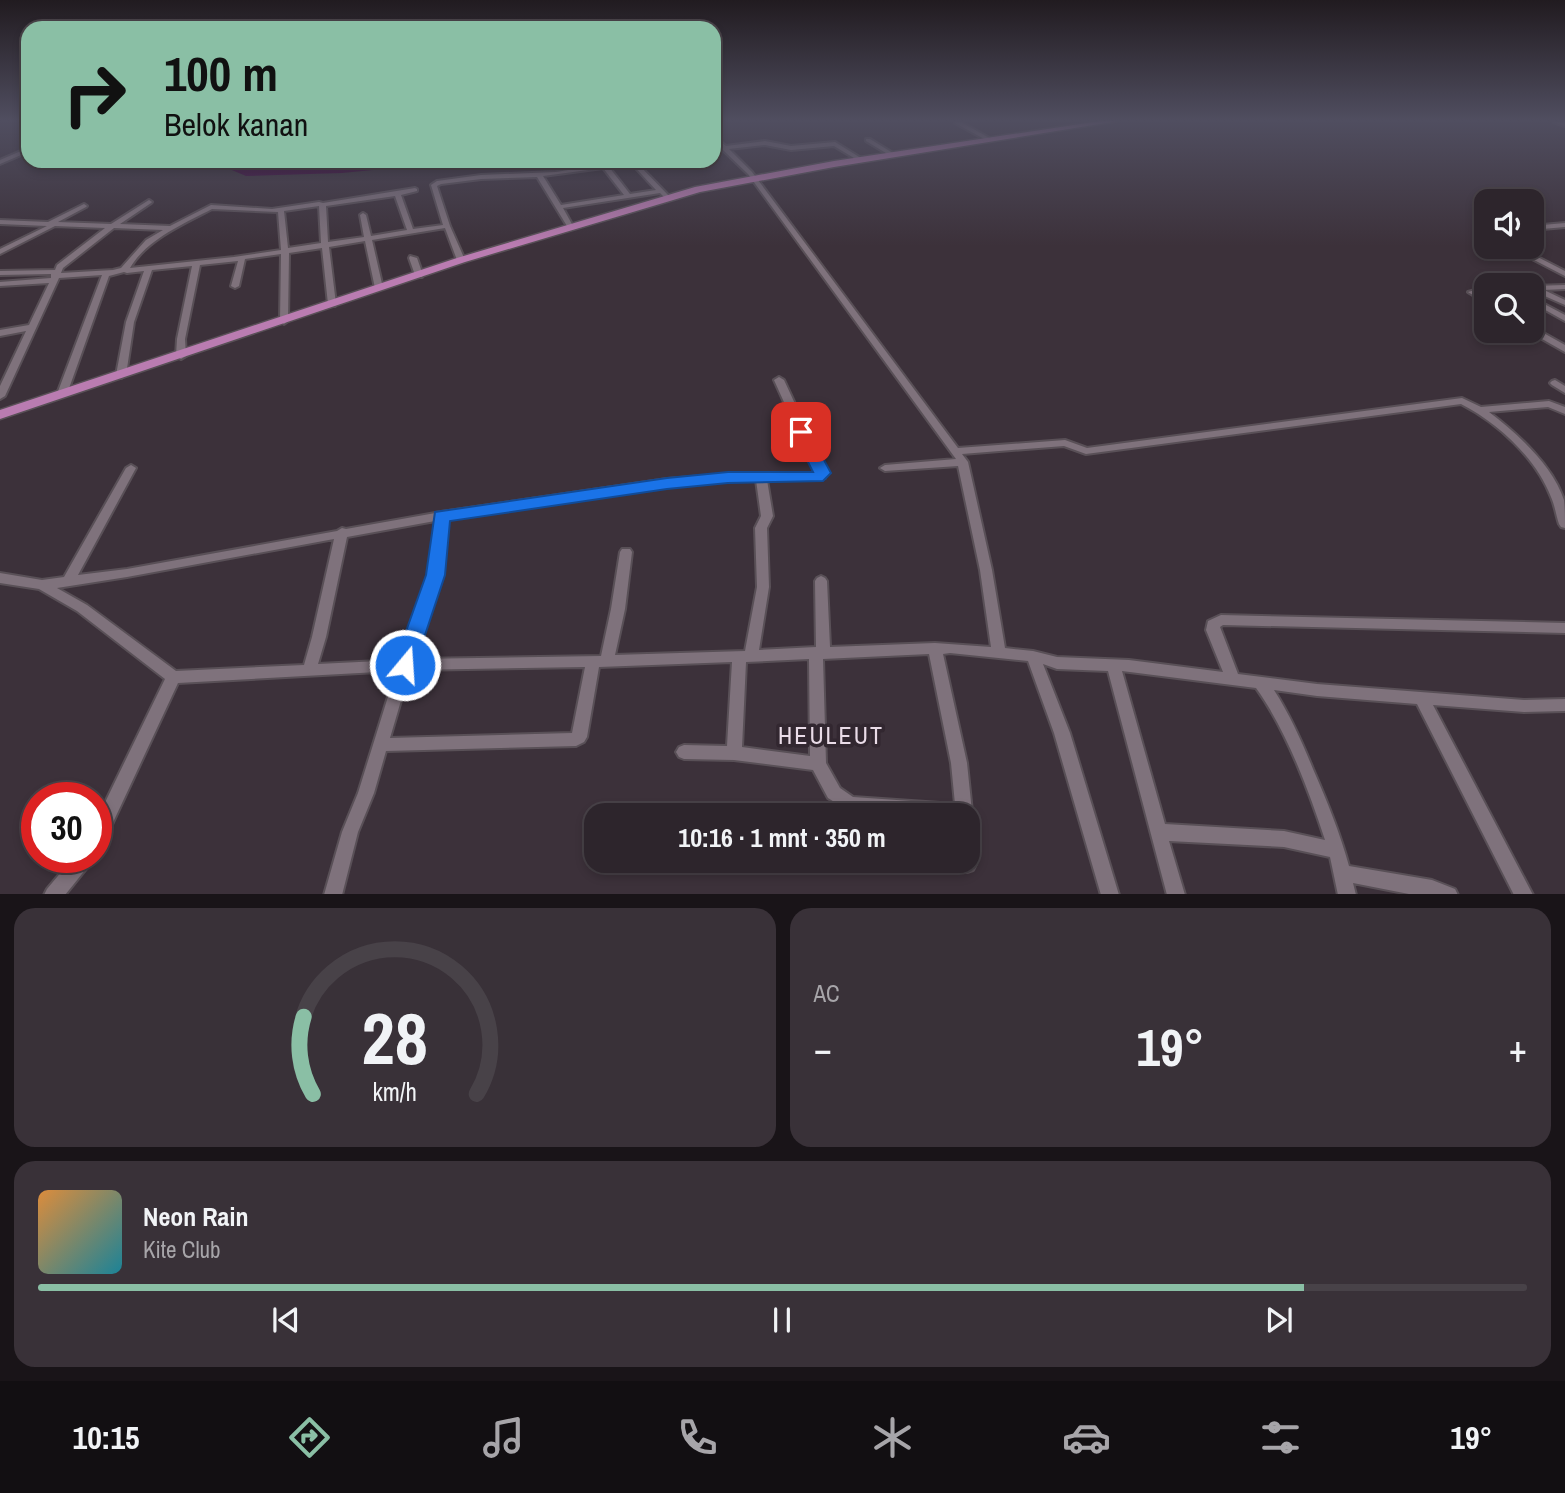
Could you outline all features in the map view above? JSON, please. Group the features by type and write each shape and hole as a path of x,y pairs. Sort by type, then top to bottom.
{"main road":[{"path":"0,415 664,194 845,163"}],"street":[{"path":"738,163 753,178 959,456 986,570 999,653"},
{"path":"461,260 447,226 434,185 436,183 588,168"},
{"path":"607,168 628,196"},
{"path":"639,168 664,194"},
{"path":"539,174 570,226"},
{"path":"125,269 149,242 211,207 281,211 415,190"},
{"path":"397,194 411,232"},
{"path":"558,207 628,196 664,194"},
{"path":"0,396 55,276 73,254 149,202"},
{"path":"323,205 332,304"},
{"path":"0,252 84,206"},
{"path":"281,211 285,251 284,321"},
{"path":"363,215 379,288"},
{"path":"0,222 171,228"},
{"path":"1544,227 1565,225"},
{"path":"0,284 55,276 196,264 447,226"},
{"path":"235,285 242,258"},
{"path":"413,258 419,275"},
{"path":"1536,259 1565,274"},
{"path":"181,356 181,339 196,264"},
{"path":"121,375 130,322 149,269"},
{"path":"62,394 106,275 111,272"},
{"path":"0,273 55,276"},
{"path":"1544,288 1565,287"},
{"path":"1544,293 1565,303"},
{"path":"1544,306 1565,318"},
{"path":"0,333 32,327"},
{"path":"1544,337 1565,349"},
{"path":"0,578 42,585 68,582 342,532 667,484 728,477 818,478 823,474 779,380"},
{"path":"1555,383 1565,390"},
{"path":"886,468 1065,443 1086,451 1462,401 1485,410 1508,430 1534,460 1557,498 1565,524"},
{"path":"1485,410 1549,404 1565,411"},
{"path":"68,582 131,468"},
{"path":"734,753 745,656 763,587 761,528 767,516 761,479"},
{"path":"333,894 350,832 435,575 441,516"},
{"path":"309,671 342,532"},
{"path":"380,745 579,737 618,609 626,552"},
{"path":"821,581 818,764 834,793 850,803"},
{"path":"42,585 82,608 173,677 405,665 600,661 935,648 1033,656 1057,663 1114,666 1260,683 1563,709"},
{"path":"1233,679 1213,630 1213,625 1220,620 1565,628"},
{"path":"935,648 959,763 963,803"},
{"path":"1033,656 1062,733 1110,894"},
{"path":"1114,666 1176,894"},
{"path":"112,806 173,677"},
{"path":"1260,683 1275,703 1290,731 1324,807 1338,851 1347,894"},
{"path":"1421,697 1524,894"},
{"path":"684,752 768,755 818,764"},
{"path":"1158,832 1284,839 1338,851"},
{"path":"53,894 72,873"},
{"path":"1343,873 1392,888 1449,894"}],"waterway":[{"path":"237,168 246,172 352,168"}],"district":[{"name":"HEULEUT","path":"831,735"}],"route":[{"path":"405,665 435,575 441,516 523,502 728,477 818,478 823,474 801,432"}]}
